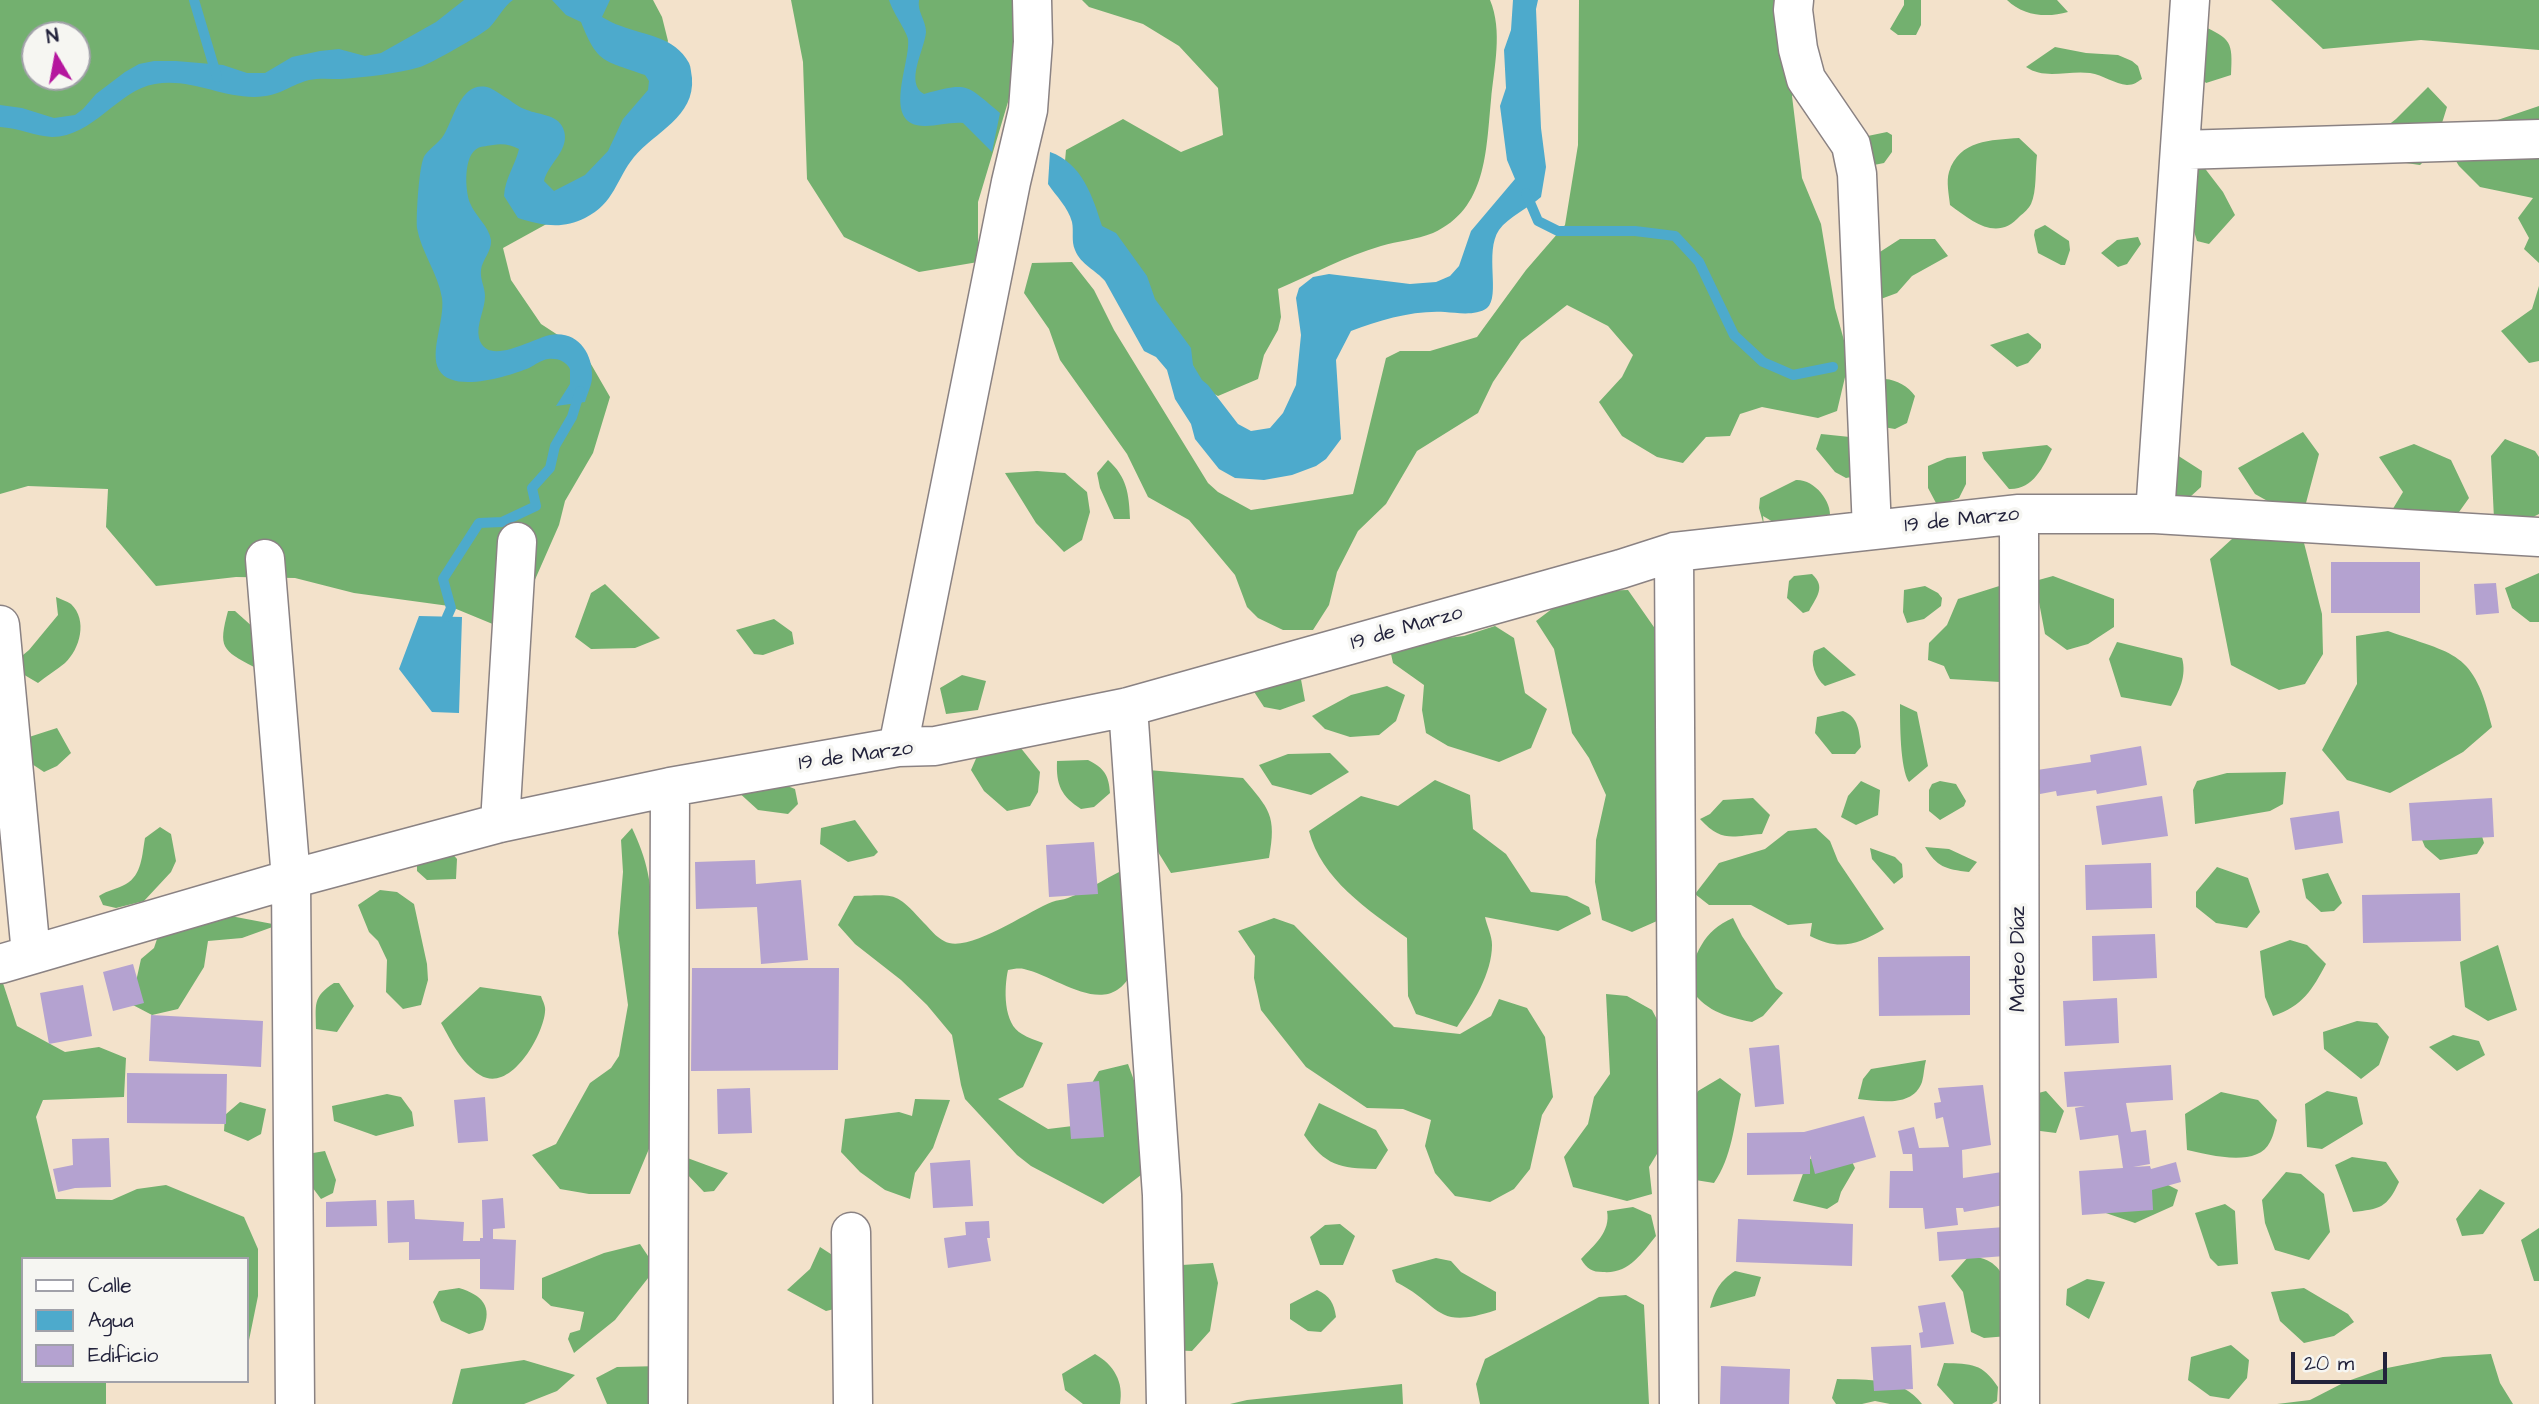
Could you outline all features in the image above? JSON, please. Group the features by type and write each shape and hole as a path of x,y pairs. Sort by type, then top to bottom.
{"street":[{"path":"898,747 1011,182 1028,110 1033,42 1032,0"},
{"path":"1794,0 1798,49 1807,79 1851,145 1857,174 1872,530"},
{"path":"2154,514 2190,0"},
{"path":"2181,150 2539,139"},
{"name":"19 de Marzo","path":"15,959 291,879 500,823 670,787 898,747 935,746 1128,707 1674,552 2019,514 2154,514 2539,537"},
{"name":"Mateo Díaz","path":"2019,514 2020,1404"},
{"path":"500,823 517,542"},
{"path":"1674,552 1679,1404"},
{"path":"265,559 291,879 295,1404"},
{"path":"0,625 15,959"},
{"path":"1128,707 1162,1195 1166,1404"},
{"path":"668,1404 670,787"},
{"path":"851,1232 853,1404"}],"green space":[{"path":"0,0 653,0 662,17 668,41 622,169 552,221 503,248 511,280 541,324 584,352 610,397 593,453 565,501 559,525 512,632 449,606 354,593 295,578 236,577 156,586 106,527 108,489 28,486 0,494"},
{"path":"791,0 1022,0 1029,32 978,202 978,262 919,272 844,237 807,179 803,62"},
{"path":"1082,0 1490,0 1496,24 1495,62 1485,158 1474,194 1451,222 1433,233 1368,250 1278,289 1281,317 1278,330 1264,355 1258,379 1218,396 1206,390 1166,317 1133,269 1104,239 1064,172 1066,150 1123,119 1181,152 1223,135 1218,88 1179,46 1143,24 1089,7"},
{"path":"1579,0 1808,0 1813,66 1792,96 1802,178 1821,224 1835,308 1845,344 1846,373 1837,411 1818,418 1762,407 1740,414 1730,436 1706,437 1683,463 1657,457 1622,436 1599,402 1622,377 1633,355 1608,326 1567,305 1521,341 1493,382 1478,413 1417,451 1386,504 1358,531 1337,572 1329,605 1313,630 1283,630 1258,618 1247,607 1235,575 1189,520 1148,497 1127,454 1060,360 1049,329 1024,293 1032,263 1072,262 1094,290 1114,330 1208,483 1218,492 1251,510 1353,494 1386,358 1400,351 1430,351 1477,337 1526,270 1565,225 1578,145"},
{"path":"1904,0 1921,0 1921,25 1916,35 1898,35 1890,29 1904,5"},
{"path":"2007,0 2057,0 2068,12 2036,14 2020,9"},
{"path":"2271,0 2539,0 2539,50 2421,40 2323,49"},
{"path":"2201,25 2219,34 2228,43 2231,75 2206,83 2178,51"},
{"path":"2055,47 2118,55 2138,66 2142,79 2127,85 2090,73 2049,74 2026,67"},
{"path":"2428,87 2447,107 2433,152 2420,165 2399,162 2378,133"},
{"path":"2539,106 2539,263 2524,249 2529,238 2518,218 2533,198 2480,187 2459,166 2448,148 2459,133"},
{"path":"1887,132 1892,135 1892,152 1884,163 1864,167 1858,138"},
{"path":"2019,138 2037,155 2034,193 2025,212 2011,224 1994,228 1976,223 1950,205 1948,176 1960,153 1987,141"},
{"path":"2193,153 2223,192 2235,215 2209,244 2197,241 2187,209"},
{"path":"2045,225 2069,241 2070,250 2065,265 2038,253 2035,230"},
{"path":"2138,237 2141,244 2127,264 2118,267 2101,253 2117,240"},
{"path":"1900,239 1935,239 1948,256 1912,276 1897,293 1870,303 1869,259"},
{"path":"2539,286 2539,361 2529,363 2501,331 2532,309"},
{"path":"2028,333 2041,344 2041,348 2028,363 2017,367 1990,345"},
{"path":"1885,379 1902,384 1915,396 1907,423 1895,429 1883,427 1872,382"},
{"path":"2303,432 2319,454 2306,503 2280,508 2255,494 2238,468"},
{"path":"1821,434 1850,437 1862,475 1846,478 1835,472 1816,449"},
{"path":"2505,439 2535,451 2539,457 2539,514 2515,526 2494,519 2491,456"},
{"path":"2414,444 2451,460 2469,498 2437,543 2385,522 2403,492 2379,457"},
{"path":"2047,445 2052,449 2031,482 2009,489 1984,459 1982,452"},
{"path":"2177,455 2202,471 2201,487 2190,497 2171,505"},
{"path":"1966,456 1966,484 1959,498 1942,504 1936,503 1928,488 1928,466 1947,458"},
{"path":"1108,460 1126,486 1130,519 1114,519 1100,488 1097,473"},
{"path":"1005,473 1065,473 1087,492 1090,512 1082,540 1064,552 1036,523"},
{"path":"1796,480 1809,483 1820,492 1828,505 1830,518 1780,526 1763,516 1764,526 1759,508 1760,498"},
{"path":"2286,532 2303,539 2322,614 2323,654 2305,684 2279,690 2231,665 2210,559 2232,539"},
{"path":"2539,573 2539,622 2530,622 2512,608 2505,588"},
{"path":"1812,574 1819,583 1819,592 1809,611 1803,613 1787,598 1789,581 1794,576"},
{"path":"2053,576 2114,599 2114,627 2088,644 2067,650 2045,634 2035,581"},
{"path":"2012,582 2000,682 1950,679 1944,666 1928,660 1929,643 1947,625 1958,599"},
{"path":"605,584 660,638 635,648 591,649 575,637 591,593"},
{"path":"1925,586 1942,598 1941,606 1924,619 1907,623 1903,612 1904,590"},
{"path":"1628,590 1663,640 1657,921 1632,932 1602,920 1595,882 1596,840 1606,795 1589,758 1572,733 1554,649 1536,621 1565,599 1598,591"},
{"path":"56,597 71,604 76,611 81,626 80,634 70,657 38,683 11,665 29,650 58,615"},
{"path":"228,611 235,611 264,637 265,655 254,667 229,652 225,646 223,633"},
{"path":"774,619 792,632 794,644 763,655 754,654 736,630"},
{"path":"1495,626 1514,638 1525,693 1547,709 1531,748 1499,762 1448,746 1426,733 1422,710 1424,685 1393,663 1389,645 1464,636"},
{"path":"2388,631 2446,652 2469,669 2478,683 2492,727 2463,752 2390,793 2347,780 2322,750 2357,684 2356,636"},
{"path":"2117,642 2182,658 2183,677 2171,706 2121,697 2109,659"},
{"path":"1824,647 1856,675 1825,686 1821,683 1813,660 1814,651"},
{"path":"1300,674 1305,701 1280,710 1264,707 1249,684"},
{"path":"962,675 986,681 978,710 946,714 940,688"},
{"path":"1387,686 1405,695 1396,721 1379,735 1350,737 1325,729 1312,716 1351,695"},
{"path":"1900,704 1917,712 1928,766 1909,782 1902,756"},
{"path":"1843,711 1852,717 1859,731 1861,747 1855,754 1832,754 1815,733 1817,717"},
{"path":"57,728 71,753 57,766 44,772 32,764 26,738"},
{"path":"1016,742 1040,772 1038,792 1030,806 1007,811 984,791 971,770 978,754"},
{"path":"1330,753 1349,772 1311,795 1272,785 1259,765 1288,754"},
{"path":"1088,760 1105,773 1110,793 1094,807 1081,809 1061,789 1057,761"},
{"path":"1148,770 1243,778 1269,814 1272,832 1269,858 1171,873 1150,839"},
{"path":"752,772 795,789 798,804 788,814 758,810 736,790"},
{"path":"2286,772 2283,804 2270,811 2195,824 2193,790 2197,781 2227,773"},
{"path":"1435,780 1470,795 1473,829 1506,854 1531,892 1567,896 1589,907 1591,914 1558,931 1485,917 1492,942 1489,966 1475,998 1457,1027 1416,1014 1408,996 1407,938 1362,904 1335,879 1315,848 1309,831 1361,796 1398,806"},
{"path":"1861,781 1880,790 1878,815 1856,825 1841,817 1848,796"},
{"path":"1940,781 1956,784 1966,801 1964,806 1940,820 1929,811 1929,790 1932,784"},
{"path":"1753,798 1770,815 1762,834 1721,835 1700,819 1710,814 1723,800"},
{"path":"855,820 878,852 874,856 848,862 820,844 821,828"},
{"path":"2479,826 2484,843 2477,854 2440,860 2425,847 2420,835"},
{"path":"160,827 171,834 176,861 171,872 144,901 116,908 103,905 99,896 131,880 140,864 145,838"},
{"path":"632,828 645,861 651,895 656,1072 651,1144 630,1194 589,1194 560,1189 532,1155 556,1144 590,1083 611,1068 619,1056 628,1005 618,933 623,872 621,840"},
{"path":"1816,828 1830,841 1838,861 1884,929 1865,939 1839,945 1810,936 1812,923 1788,925 1751,905 1709,905 1695,894 1719,863 1765,849 1788,831"},
{"path":"443,843 457,859 456,879 427,880 417,871 417,855"},
{"path":"1925,847 1949,849 1977,862 1969,872 1948,868 1938,863"},
{"path":"1870,848 1895,857 1902,864 1903,877 1894,884 1872,859"},
{"path":"2217,867 2248,878 2260,912 2247,928 2216,923 2196,907 2196,892"},
{"path":"1121,871 1132,972 1122,986 1110,993 1097,995 1082,992 1024,969 1008,970 1006,1005 1011,1022 1022,1034 1043,1043 1023,1087 998,1099 1048,1129 1081,1125 1092,1083 1099,1071 1128,1064 1159,1149 1158,1162 1103,1204 1031,1166 1017,1155 965,1099 952,1035 927,1005 901,980 855,944 838,925 854,896 887,896 907,905 944,941 954,944 967,942 998,930 1052,902 1075,895"},
{"path":"2328,873 2342,903 2334,911 2321,912 2306,898 2302,879"},
{"path":"380,890 397,892 414,904 427,964 428,980 421,1005 403,1009 386,992 387,960 378,941 369,932 358,905"},
{"path":"166,912 220,914 278,925 242,938 208,941 204,967 178,1009 152,1015 131,1004 141,959 154,948"},
{"path":"1274,918 1294,925 1394,1027 1460,1034 1491,1016 1499,999 1527,1008 1545,1037 1553,1097 1542,1115 1530,1169 1514,1189 1490,1202 1455,1196 1435,1173 1425,1146 1431,1120 1403,1109 1367,1108 1306,1067 1261,1010 1254,978 1255,956 1238,931"},
{"path":"1733,918 1776,988 1783,993 1763,1016 1752,1022 1715,1011 1701,1001 1687,985 1701,945 1714,929"},
{"path":"2290,940 2307,945 2326,964 2306,996 2292,1007 2273,1016 2265,997 2260,951"},
{"path":"2498,945 2517,1010 2488,1021 2465,1007 2460,962"},
{"path":"0,974 17,1026 65,1052 99,1047 126,1058 124,1097 43,1100 36,1117 56,1199 112,1200 137,1189 166,1185 244,1217 258,1249 258,1296 248,1345 248,1257 21,1257 21,1383 106,1383 106,1404 0,1404"},
{"path":"334,983 339,983 354,1006 337,1032 316,1029 317,1002 322,993"},
{"path":"480,987 541,996 545,1008 543,1022 531,1047 523,1060 503,1077 491,1079 473,1070 458,1052 441,1023"},
{"path":"1606,994 1627,996 1652,1010 1670,1044 1668,1136 1649,1167 1652,1194 1627,1201 1573,1187 1564,1157 1588,1124 1594,1097 1610,1074"},
{"path":"2357,1021 2377,1023 2389,1037 2379,1065 2361,1079 2324,1049 2323,1032"},
{"path":"2453,1035 2479,1041 2485,1055 2457,1071 2429,1047"},
{"path":"1926,1060 1922,1082 1911,1096 1894,1101 1858,1099 1863,1079 1871,1069"},
{"path":"1720,1078 1741,1094 1725,1162 1714,1183 1683,1178 1689,1107 1698,1091"},
{"path":"2046,1091 2064,1111 2056,1133 2017,1128 2027,1096"},
{"path":"2327,1091 2357,1097 2363,1124 2322,1149 2307,1147 2305,1104"},
{"path":"2221,1092 2258,1100 2277,1120 2264,1150 2255,1155 2232,1158 2187,1150 2185,1114"},
{"path":"387,1094 401,1097 412,1112 414,1126 376,1136 334,1121 332,1106"},
{"path":"915,1099 950,1100 933,1148 915,1173 910,1199 885,1190 860,1172 841,1152 845,1119 899,1112 912,1116"},
{"path":"240,1102 266,1109 261,1134 248,1141 224,1131 225,1115"},
{"path":"1319,1103 1376,1130 1388,1150 1376,1169 1352,1168 1334,1163 1312,1145 1304,1135"},
{"path":"325,1151 336,1180 333,1193 321,1199 298,1168 313,1153"},
{"path":"1847,1151 1855,1168 1838,1202 1827,1209 1793,1201 1808,1160 1819,1155"},
{"path":"682,1156 728,1173 714,1191 704,1192 686,1173"},
{"path":"2352,1157 2386,1162 2399,1182 2391,1197 2382,1206 2353,1212 2335,1165"},
{"path":"2286,1172 2301,1174 2324,1194 2330,1232 2309,1260 2275,1250 2265,1223 2262,1200"},
{"path":"2160,1181 2178,1190 2173,1206 2135,1223 2100,1211"},
{"path":"2480,1189 2505,1203 2483,1234 2462,1236 2456,1219"},
{"path":"2225,1204 2235,1211 2238,1264 2218,1266 2210,1258 2195,1213"},
{"path":"1633,1207 1651,1215 1656,1236 1634,1262 1620,1270 1599,1272 1588,1268 1581,1259 1604,1232 1608,1219 1607,1211"},
{"path":"1340,1224 1355,1236 1343,1265 1320,1265 1310,1237 1325,1225"},
{"path":"2539,1228 2539,1281 2534,1281 2521,1240"},
{"path":"640,1244 656,1268 615,1320 574,1353 568,1339 570,1333 580,1330 584,1312 551,1306 542,1298 542,1278 604,1253"},
{"path":"820,1247 837,1258 843,1307 826,1311 787,1290 810,1269"},
{"path":"1969,1256 1995,1265 2001,1274 2007,1296 2008,1336 1984,1338 1971,1332 1963,1292 1951,1276"},
{"path":"1436,1258 1451,1261 1461,1272 1496,1292 1496,1310 1461,1318 1449,1316 1396,1282 1392,1270"},
{"path":"1213,1263 1218,1283 1210,1331 1192,1351 1167,1350 1182,1265"},
{"path":"1735,1271 1761,1277 1755,1296 1710,1308 1725,1278"},
{"path":"2087,1279 2105,1282 2089,1319 2066,1305 2067,1289"},
{"path":"459,1288 474,1294 486,1308 483,1330 469,1334 441,1321 433,1302 439,1291"},
{"path":"2304,1288 2348,1314 2354,1322 2334,1336 2304,1343 2280,1321 2271,1292"},
{"path":"1317,1290 1331,1301 1336,1317 1321,1332 1308,1331 1290,1319 1290,1304"},
{"path":"1626,1295 1644,1305 1649,1404 1480,1404 1476,1384 1485,1359 1599,1297"},
{"path":"2231,1345 2249,1360 2247,1378 2229,1399 2210,1396 2188,1380 2191,1357"},
{"path":"1095,1354 1107,1363 1119,1381 1120,1404 1083,1404 1065,1390 1062,1374"},
{"path":"2491,1354 2500,1383 2513,1404 2277,1404 2310,1400 2345,1382 2382,1369 2443,1357"},
{"path":"524,1360 575,1375 557,1391 524,1404 452,1404 461,1369"},
{"path":"1944,1363 1976,1366 1987,1373 1998,1387 1997,1401 1992,1404 1954,1404 1937,1385"},
{"path":"662,1366 680,1404 607,1404 596,1378 617,1367"},
{"path":"1837,1379 1894,1384 1914,1395 1922,1404 1875,1401 1836,1404 1832,1398"},
{"path":"1402,1384 1403,1404 1230,1404 1247,1400"}],"water":[{"path":"464,0 513,0 484,32 420,67 371,76 309,80 277,93 254,97 193,85 155,84 129,95 93,122 67,135 52,137 0,127 0,105 22,108 54,118 75,115 96,94 125,72 139,64 154,61 223,65 247,73 265,73 292,57 320,51 339,49 365,56 381,53 436,22"},
{"path":"552,0 610,0 602,17 676,47 689,63 692,78 691,92 681,114 634,157 603,205 576,222 551,225 518,218 504,196 519,149 504,144 483,146 473,152 470,158 466,174 468,197 491,240 481,270 485,296 479,338 484,347 491,351 511,349 542,337 560,334 582,345 592,368 585,402 556,406 570,384 570,369 558,360 545,360 520,371 482,381 456,381 439,370 436,363 436,345 442,298 417,228 418,190 425,155 444,135 461,100 473,89 490,88 522,108 552,117 560,123 565,136 564,143 544,181 554,191 585,175 608,151 623,119 648,90 649,81 645,75 604,59 592,46 581,22 566,15"},
{"path":"889,0 919,0 926,32 917,65 918,89 924,94 950,88 966,88 1000,113 992,152 963,123 925,126 911,123 904,116 901,92 908,39"},
{"path":"1513,0 1538,0 1536,9 1541,128 1546,167 1541,197 1508,221 1495,239 1491,302 1487,308 1478,312 1409,314 1351,331 1336,360 1341,439 1326,459 1292,475 1264,480 1235,478 1219,469 1195,439 1191,424 1175,399 1167,370 1156,357 1144,351 1105,281 1085,264 1075,250 1070,217 1048,184 1050,152 1070,164 1085,182 1102,226 1116,233 1147,276 1155,299 1191,348 1193,365 1202,380 1238,424 1251,431 1270,428 1283,413 1296,385 1301,335 1296,298 1299,288 1313,277 1329,274 1410,284 1436,282 1450,276 1459,266 1471,231 1515,179 1507,160 1500,106 1506,88 1504,50 1511,30"},
{"path":"419,616 462,617 459,713 432,712 399,669"}],"building":[{"path":"2331,562 2420,562 2420,613 2331,613"},
{"path":"2496,583 2499,613 2476,615 2474,584"},
{"path":"2141,746 2147,785 2097,794 2096,790 2057,796 2056,791 2040,794 2037,770 2091,762 2090,755"},
{"path":"2162,796 2168,836 2102,845 2096,806"},
{"path":"2492,798 2494,837 2412,841 2409,803"},
{"path":"2339,811 2343,843 2295,850 2290,818"},
{"path":"1094,842 1098,894 1049,897 1046,845"},
{"path":"755,860 756,884 801,880 808,960 761,964 757,907 696,909 695,862"},
{"path":"2151,863 2152,908 2086,910 2085,865"},
{"path":"2460,893 2461,941 2363,943 2362,895"},
{"path":"2155,934 2157,978 2093,981 2092,936"},
{"path":"1970,956 1970,1015 1879,1016 1878,957"},
{"path":"133,964 144,1003 113,1011 103,972"},
{"path":"692,968 839,968 838,1070 691,1071"},
{"path":"83,985 92,1036 49,1044 40,993"},
{"path":"2117,998 2119,1043 2065,1046 2063,1001"},
{"path":"151,1015 263,1021 261,1067 149,1061"},
{"path":"1779,1045 1784,1104 1755,1107 1749,1048"},
{"path":"2171,1065 2173,1100 2126,1103 2131,1132 2146,1130 2150,1164 2133,1167 2150,1166 2151,1169 2176,1162 2181,1182 2152,1190 2153,1210 2082,1215 2079,1171 2123,1168 2118,1135 2080,1140 2075,1108 2085,1106 2067,1107 2064,1072"},
{"path":"127,1073 227,1074 226,1124 127,1123"},
{"path":"1099,1081 1104,1137 1071,1139 1067,1084"},
{"path":"1983,1085 1991,1145 1962,1150 1963,1178 2002,1172 2004,1205 1964,1212 1963,1208 1956,1208 1958,1225 1925,1229 1923,1208 1889,1208 1890,1171 1913,1171 1912,1154 1903,1154 1898,1131 1914,1127 1919,1148 1949,1147 1943,1117 1936,1119 1934,1103 1941,1102 1938,1088"},
{"path":"750,1088 752,1133 718,1134 717,1089"},
{"path":"485,1097 488,1141 458,1143 454,1100"},
{"path":"1864,1116 1876,1157 1815,1174 1810,1155 1810,1174 1747,1175 1747,1133 1804,1132"},
{"path":"109,1138 111,1187 75,1188 58,1192 53,1169 73,1165 72,1139"},
{"path":"970,1160 973,1206 933,1208 930,1163"},
{"path":"503,1198 505,1228 493,1229 493,1239 516,1240 514,1290 480,1289 480,1259 409,1260 409,1242 388,1243 387,1201 414,1200 415,1219 464,1222 463,1241 480,1241 480,1238 483,1238 482,1200"},
{"path":"376,1200 377,1226 326,1227 326,1202"},
{"path":"1738,1219 1853,1224 1852,1266 1736,1262"},
{"path":"989,1221 990,1238 987,1238 991,1261 948,1268 944,1238 966,1235 965,1222"},
{"path":"2005,1227 2005,1256 1939,1261 1937,1232"},
{"path":"1945,1302 1954,1344 1921,1348 1919,1333 1923,1332 1918,1306"},
{"path":"1911,1345 1913,1389 1874,1391 1871,1347"},
{"path":"1721,1366 1790,1369 1789,1404 1720,1404"}],"waterway":[{"path":"194,0 217,77"},
{"path":"1526,193 1538,221 1558,231 1635,231 1675,236 1699,262 1734,335 1763,362 1793,375 1833,367"},
{"path":"447,617 451,608 443,579 479,523 502,522 536,506 532,488 550,468 555,446 572,417 580,391"}]}
